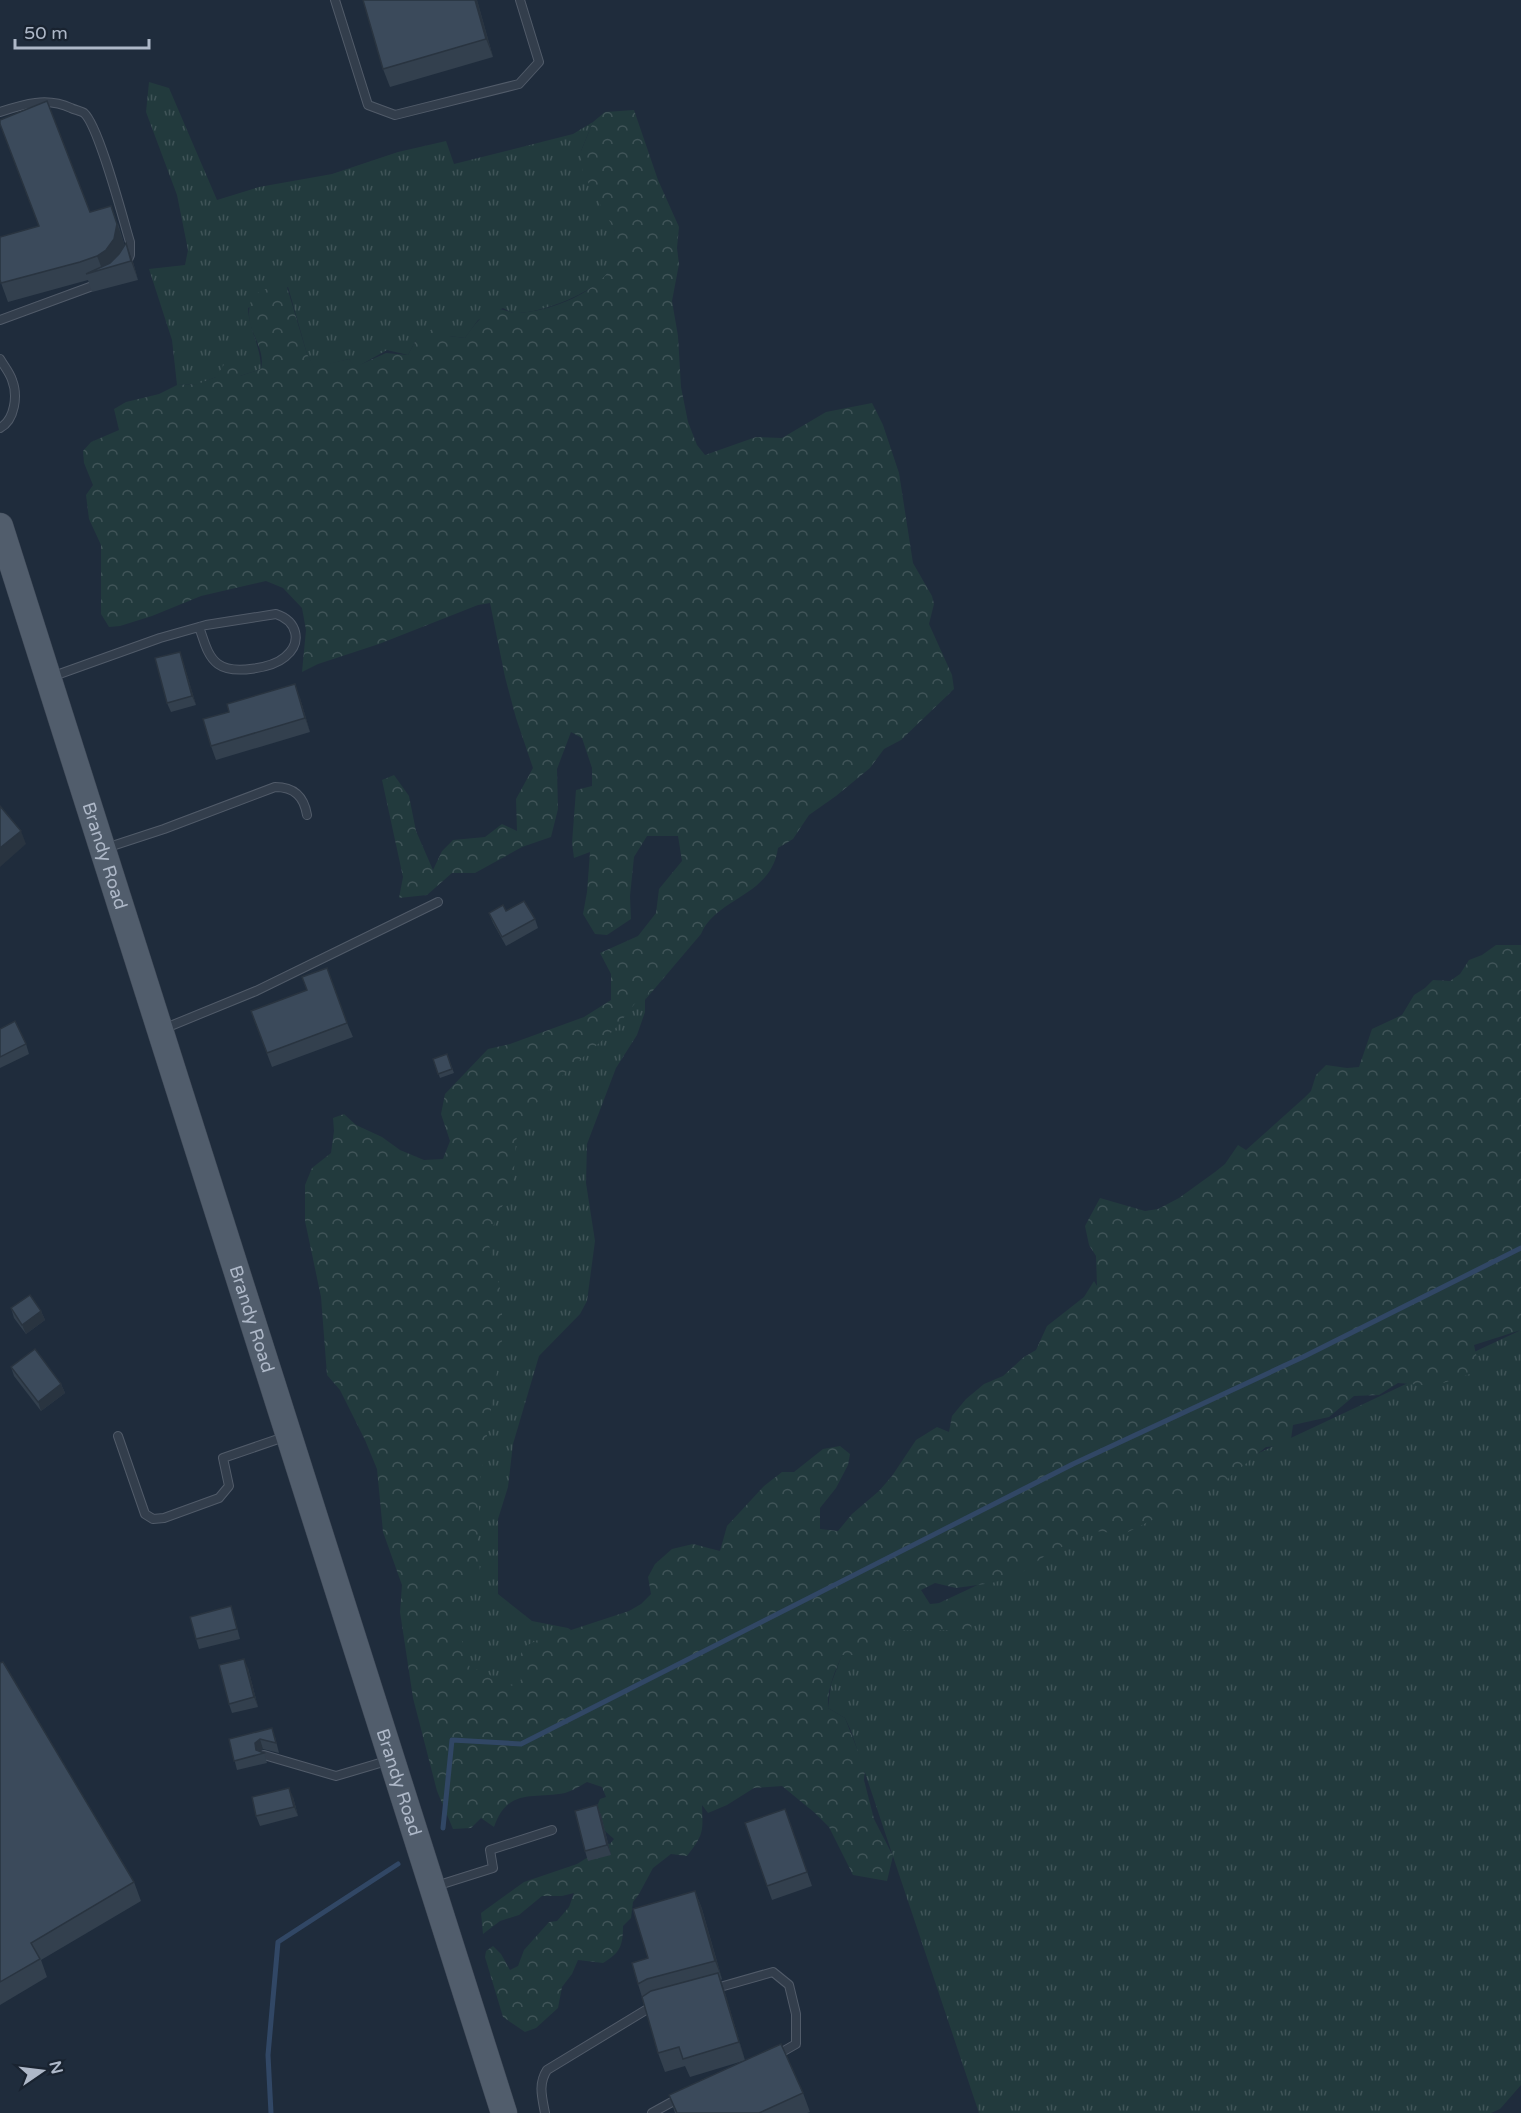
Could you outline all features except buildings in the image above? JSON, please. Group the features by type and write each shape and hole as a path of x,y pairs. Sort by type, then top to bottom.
{"main road":[{"name":"Brandy Road","path":"0,526 504,2113"}],"lane":[{"path":"334,0 368,105 395,115 519,84 538,62 520,0"},
{"path":"0,112 27,103 45,102 64,105 84,114 97,134 130,243 130,255 124,266"},
{"path":"0,320 107,280"},
{"path":"0,359 13,381 15,394 11,415 0,428"},
{"path":"48,678 160,638 199,627 276,614 292,623 295,641 291,651 284,659 268,666 237,671 226,669 210,656 199,627"},
{"path":"102,849 164,829 275,787 292,789 305,803 307,815"},
{"path":"160,1031 256,991 438,902"},
{"path":"118,1436 145,1514 153,1519 164,1518 219,1498 229,1486 224,1458 290,1435"},
{"path":"264,1755 336,1776 393,1759"},
{"path":"433,1887 494,1868 490,1850 552,1830"},
{"path":"701,1992 773,1972 789,1985 796,2014 796,2044 770,2059"},
{"path":"545,2113 541,2079 547,2070 655,2004 667,2001"},
{"path":"652,2113 685,2094"}],"green space":[{"path":"149,82 169,88 217,200 259,187 332,174 398,152 446,141 454,164 573,134 593,122 581,151 615,231 617,256 615,264 598,283 572,298 528,312 516,313 503,308 478,320 465,338 449,336 416,340 408,355 387,350 355,368 349,359 314,368 307,354 288,287 248,308 261,369 240,376 216,377 199,384 177,385 172,340 149,269 185,265 188,250 177,195 146,112"},
{"path":"634,110 658,180 679,227 677,248 679,264 672,301 678,336 681,387 688,422 697,445 705,455 756,437 782,438 826,412 872,403 883,425 899,473 913,563 932,596 934,604 929,624 952,675 954,689 901,740 884,749 870,768 809,815 793,839 778,848 773,864 765,877 709,922 645,1000 655,978 614,1030 566,1072 540,1099 520,1125 516,1141 513,1186 497,1216 489,1238 502,1297 502,1340 480,1479 478,1537 474,1554 479,1560 480,1571 466,1574 463,1589 465,1616 461,1638 470,1668 487,1672 495,1681 513,1686 521,1680 516,1664 524,1647 549,1634 571,1630 629,1611 641,1604 651,1594 648,1577 655,1564 672,1549 693,1544 720,1551 727,1526 764,1486 782,1472 794,1472 823,1449 840,1446 850,1454 848,1465 836,1488 820,1508 820,1529 838,1531 852,1514 879,1491 892,1476 916,1440 937,1427 949,1432 952,1416 966,1399 984,1384 1003,1376 1024,1357 1036,1350 1047,1326 1084,1297 1094,1281 1097,1286 1096,1256 1089,1245 1085,1226 1100,1198 1145,1211 1158,1209 1179,1198 1225,1164 1238,1145 1246,1150 1304,1098 1311,1091 1316,1075 1326,1065 1359,1067 1372,1029 1402,1015 1414,995 1433,980 1450,981 1460,974 1469,960 1482,955 1496,945 1521,945 1521,1330 1474,1345 1479,1367 1473,1373 1434,1386 1398,1383 1379,1395 1354,1396 1329,1417 1293,1425 1291,1439 1278,1446 1266,1447 1221,1484 1206,1485 1176,1508 1124,1534 1095,1531 1049,1553 1018,1575 992,1583 956,1588 935,1583 921,1590 930,1604 951,1602 973,1614 971,1630 900,1630 883,1643 855,1655 842,1655 829,1694 828,1708 845,1718 865,1769 864,1780 874,1819 893,1856 887,1881 853,1875 829,1827 782,1786 754,1788 727,1805 708,1813 702,1805 702,1827 697,1843 687,1856 671,1854 653,1868 633,1902 631,1918 623,1926 621,1944 617,1952 603,1963 578,1960 572,1974 562,1987 558,2008 536,2028 525,2032 503,2017 485,1957 486,1951 493,1946 501,1954 510,1970 518,1966 524,1950 549,1922 557,1921 569,1907 574,1893 562,1896 542,1896 519,1915 500,1921 483,1934 481,1913 524,1882 577,1864 593,1854 598,1841 610,1844 614,1839 605,1831 595,1811 600,1799 606,1797 602,1787 587,1782 565,1793 532,1796 514,1801 506,1806 499,1815 494,1827 481,1818 471,1828 453,1829 437,1791 413,1698 400,1612 402,1585 383,1532 377,1469 340,1390 327,1375 321,1297 305,1221 305,1185 312,1168 331,1153 333,1118 344,1114 356,1125 382,1137 400,1150 424,1160 443,1159 450,1141 441,1114 445,1094 488,1049 510,1044 584,1017 611,1000 611,974 600,953 638,936 656,913 659,889 682,861 678,836 647,836 634,857 630,896 631,919 607,935 595,934 583,914 590,852 574,858 572,843 576,790 592,786 592,768 582,738 571,732 557,769 558,809 551,837 522,847 475,873 452,873 427,895 399,898 403,877 382,780 394,775 409,796 416,831 433,870 442,851 453,840 485,837 502,824 517,831 516,799 533,768 505,677 490,603 478,605 302,672 306,630 302,608 283,588 266,581 201,596 152,616 109,627 101,614 101,545 89,519 86,495 93,485 84,463 83,451 91,442 119,430 114,409 126,402 159,394 177,385 198,384 216,377 225,363 236,365 240,376 261,369 262,359 249,317 253,295 268,288 287,287 307,354 314,367 349,359 355,367 386,353 408,355 416,340 435,327 449,336 465,338 481,318 494,310 531,312 559,304 586,291 608,272 616,261 613,246 615,231 583,173 581,151 593,122 605,112"},
{"path":"657,975 645,1000 645,1012 637,1035 616,1068 587,1144 586,1183 595,1241 587,1301 580,1314 539,1356 513,1444 508,1487 498,1519 498,1594 532,1621 571,1630 523,1675 520,1687 493,1687 467,1671 458,1625 459,1581 486,1239 517,1121"},
{"path":"1521,1330 1521,2085 1500,2109 1491,2113 979,2113 851,1731 845,1718 828,1708 831,1684 843,1652 922,1611"}],"waterway":[{"path":"443,1828 452,1740 521,1744 1073,1464 1303,1357 1521,1248"},
{"path":"271,2113 268,2055 278,1942 398,1864"}]}
